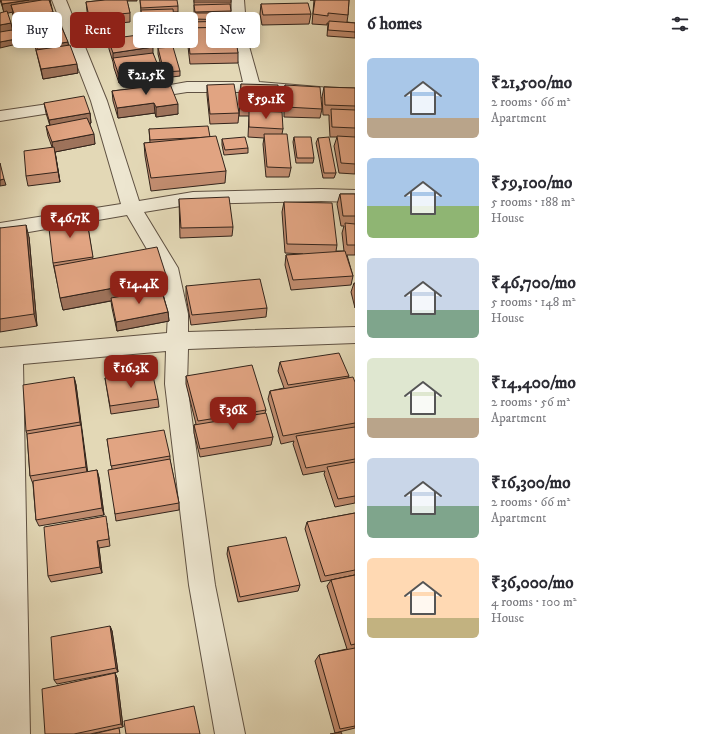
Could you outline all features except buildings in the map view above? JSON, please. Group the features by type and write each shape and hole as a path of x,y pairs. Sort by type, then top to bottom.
{"street":[{"path":"59,0 113,99 132,208 168,268 178,314 176,384 202,585 230,734"},
{"path":"238,0 240,39 252,87"},
{"path":"1,114 186,88 252,87 355,95"},
{"path":"0,230 193,198 321,195 355,196"},
{"path":"15,734 6,357 177,341 355,335"}]}
